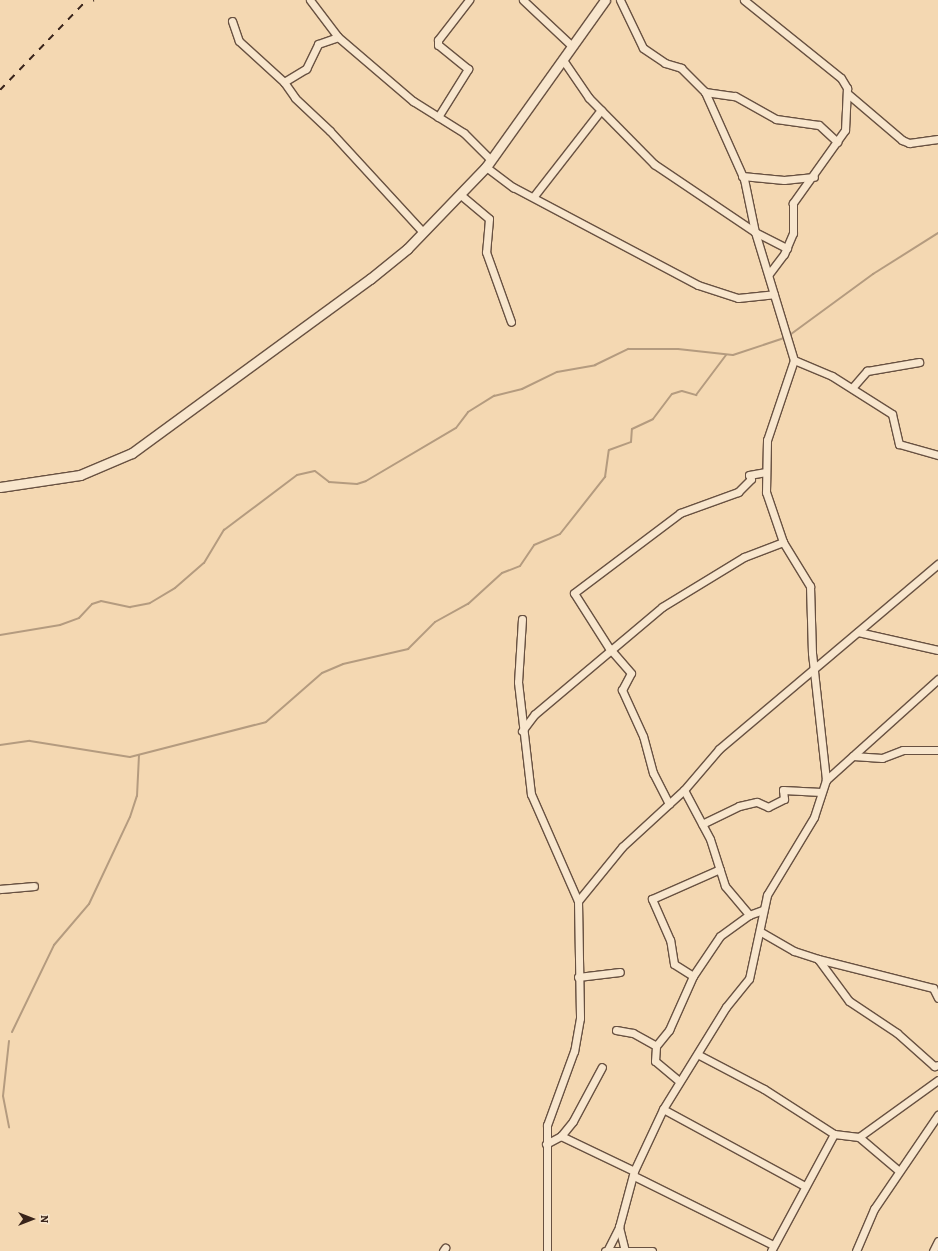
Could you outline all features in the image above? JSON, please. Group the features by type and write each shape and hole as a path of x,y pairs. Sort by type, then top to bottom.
{"street":[{"path":"310,0 338,37 438,117 464,134 489,164 513,187 534,196 608,239 698,284 738,298 774,294"},
{"path":"438,117 468,69 438,45 438,40 469,0"},
{"path":"523,0 572,46"},
{"path":"0,487 80,475 132,453 370,279 424,232 462,196 489,164 605,0"},
{"path":"620,0 643,48 665,63 681,68 705,92 742,176 755,232 794,360 767,440 766,492 783,542 810,586 815,670 826,780"},
{"path":"744,0 841,78 848,94 902,140 909,143 938,138"},
{"path":"232,21 239,41 284,82 295,98 330,131 424,232"},
{"path":"284,82 306,69 318,44 338,37"},
{"path":"563,60 601,110 654,164 755,232 787,248"},
{"path":"705,92 735,96 776,118 819,125 837,142"},
{"path":"769,274 787,248 796,218 793,203 814,177 845,130 848,94"},
{"path":"534,196 601,110"},
{"path":"742,176 784,180 814,177"},
{"path":"462,196 489,219 486,252 511,322"},
{"path":"794,360 852,388 892,414 899,444 938,455"},
{"path":"852,388 867,371 919,362"},
{"path":"669,804 653,774 643,736 622,690 631,672 609,648 574,593 680,513 738,492 751,479 749,475 766,472"},
{"path":"522,731 535,714 609,648 662,607 725,567 783,542"},
{"path":"578,902 622,847 684,790 719,749 815,670 938,564"},
{"path":"522,619 518,682 522,731 536,808 578,902 578,977 580,1018 574,1051 547,1125 547,1251"},
{"path":"858,632 938,650"},
{"path":"606,1251 619,1227 634,1173 663,1109 680,1081 699,1056 726,1007 749,979 761,932 763,910 775,880 814,817 826,780 938,678"},
{"path":"853,756 882,758 903,750 938,750"},
{"path":"684,790 702,824 720,869 725,886 748,915"},
{"path":"702,824 739,806 757,802 768,807 784,800 783,790 821,792"},
{"path":"693,976 674,964 670,940 652,899 720,869"},
{"path":"0,889 34,886"},
{"path":"680,1081 655,1061 656,1046 669,1030 693,976 720,936 748,915 763,910"},
{"path":"761,932 794,951 818,959 933,988 938,998"},
{"path":"818,959 848,1001 897,1033 934,1066 938,1065"},
{"path":"578,977 620,972"},
{"path":"616,1030 633,1033 656,1046"},
{"path":"699,1056 764,1089 834,1134 859,1137 899,1171"},
{"path":"546,1144 561,1136 602,1067"},
{"path":"859,1137 938,1080"},
{"path":"663,1109 804,1186"},
{"path":"856,1251 874,1209 938,1115"},
{"path":"561,1136 634,1173 772,1248 804,1186 834,1134"},
{"path":"619,1227 625,1250"},
{"path":"933,1251 938,1241"},
{"path":"606,1251 652,1251"}],"waterway":[{"path":"0,635 60,625 79,618 92,604 101,601 130,607 150,603 175,588 204,563 224,530 297,475 315,471 329,482 357,484 366,481 456,428 468,412 494,396 522,389 557,372 595,365 628,349 678,349 733,355 787,337 873,274 938,233"},
{"path":"0,745 30,741 130,757 266,722 322,673 343,664 408,649 435,622 468,604 502,573 520,566 534,545 560,534 605,477 609,450 631,442 632,429 653,419 672,394 682,391 696,395 726,355"},
{"path":"12,1032 54,945 89,904 130,817 137,796 139,755"},
{"path":"9,1041 3,1096 9,1127"}],"railway":[{"path":"0,90 87,0"}]}
